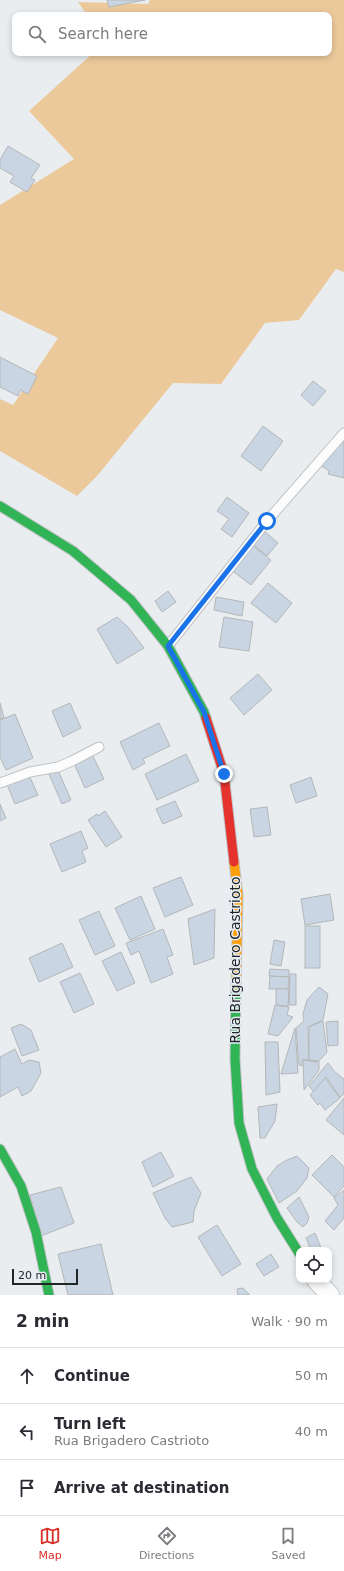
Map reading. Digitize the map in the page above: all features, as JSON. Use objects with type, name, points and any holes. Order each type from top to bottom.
[{"type":"street","name":"Rua Brigadero Castrioto","points":[[0,506],[73,551],[130,600],[168,646],[204,712],[224,774],[238,895],[235,1059],[240,1122],[252,1169],[277,1218],[296,1248]]},
{"type":"street","points":[[0,1148],[22,1186],[36,1232],[49,1295]]},
{"type":"street","points":[[319,1283],[330,1295]]},
{"type":"lane","points":[[168,646],[267,521],[344,433]]},
{"type":"lane","points":[[0,784],[30,772],[58,767],[72,762],[99,747]]},
{"type":"shaded area","points":[[150,0],[344,0],[344,272],[336,269],[299,320],[265,323],[221,384],[173,383],[97,476],[77,496],[0,451],[0,399],[13,405],[58,338],[0,310],[0,205],[74,159],[29,111],[90,56],[332,56],[332,12],[85,12],[78,2],[148,4]]},
{"type":"building","points":[[107,0],[145,0],[109,7]]},
{"type":"building","points":[[8,146],[40,165],[31,178],[35,180],[27,192],[10,182],[14,176],[0,168],[0,160]]},
{"type":"building","points":[[0,357],[37,376],[28,394],[20,390],[18,396],[0,387]]},
{"type":"building","points":[[313,381],[326,391],[313,406],[301,395]]},
{"type":"building","points":[[263,426],[283,441],[261,471],[241,456]]},
{"type":"building","points":[[337,441],[344,442],[344,478],[328,474],[329,471],[319,464]]},
{"type":"building","points":[[227,497],[249,513],[232,537],[221,529],[229,519],[217,511]]},
{"type":"building","points":[[262,529],[278,543],[267,556],[254,545],[255,544],[252,541]]},
{"type":"building","points":[[251,544],[271,560],[251,585],[230,569]]},
{"type":"building","points":[[268,583],[292,603],[276,623],[251,603]]},
{"type":"building","points":[[168,591],[176,602],[162,612],[155,601]]},
{"type":"building","points":[[216,597],[244,602],[242,616],[214,610]]},
{"type":"building","points":[[117,617],[128,627],[144,648],[117,664],[97,629]]},
{"type":"building","points":[[224,617],[253,622],[249,651],[219,647]]},
{"type":"building","points":[[258,674],[272,690],[244,715],[230,698]]},
{"type":"building","points":[[0,703],[4,718],[0,719]]},
{"type":"building","points":[[70,703],[81,728],[63,737],[52,711]]},
{"type":"building","points":[[15,714],[33,758],[6,770],[0,757],[0,720]]},
{"type":"building","points":[[159,723],[170,746],[143,759],[145,763],[133,770],[120,742]]},
{"type":"building","points":[[91,752],[104,779],[85,788],[73,761]]},
{"type":"building","points":[[186,754],[199,781],[157,800],[145,774]]},
{"type":"building","points":[[57,768],[71,800],[62,804],[48,772]]},
{"type":"building","points":[[28,773],[38,795],[15,804],[6,782]]},
{"type":"building","points":[[311,777],[317,796],[296,803],[290,785]]},
{"type":"building","points":[[175,801],[182,816],[163,824],[156,809]]},
{"type":"building","points":[[0,804],[6,818],[0,821]]},
{"type":"building","points":[[267,807],[271,835],[254,837],[250,809]]},
{"type":"building","points":[[105,811],[122,837],[106,847],[88,820]]},
{"type":"building","points":[[81,831],[88,848],[82,851],[86,862],[62,872],[50,844]]},
{"type":"building","points":[[181,877],[193,905],[165,917],[153,888]]},
{"type":"building","points":[[330,894],[334,920],[305,925],[301,899]]},
{"type":"building","points":[[141,896],[155,929],[130,940],[115,908]]},
{"type":"building","points":[[215,909],[214,958],[194,965],[188,919]]},
{"type":"building","points":[[99,911],[115,946],[95,955],[79,920]]},
{"type":"building","points":[[305,926],[320,926],[320,968],[305,968]]},
{"type":"building","points":[[163,929],[173,955],[167,957],[173,974],[151,983],[139,951],[131,955],[126,943]]},
{"type":"building","points":[[274,940],[285,942],[281,966],[270,964]]},
{"type":"building","points":[[62,943],[73,967],[39,982],[29,958]]},
{"type":"building","points":[[121,952],[135,983],[117,991],[102,961]]},
{"type":"building","points":[[270,969],[289,970],[289,977],[269,976]]},
{"type":"building","points":[[80,973],[94,1004],[74,1013],[60,982]]},
{"type":"building","points":[[290,974],[296,974],[296,1005],[289,1005]]},
{"type":"building","points":[[270,976],[289,977],[288,989],[269,989]]},
{"type":"building","points":[[319,987],[328,994],[323,1020],[308,1027],[309,1060],[302,1060],[302,1066],[299,1065],[296,1028],[304,1021],[303,1014],[307,1000]]},
{"type":"building","points":[[276,989],[289,989],[288,1006],[276,1005]]},
{"type":"building","points":[[275,1005],[289,1007],[287,1015],[293,1017],[278,1036],[268,1034]]},
{"type":"building","points":[[323,1021],[327,1052],[319,1061],[309,1060],[309,1027]]},
{"type":"building","points":[[338,1021],[338,1045],[328,1046],[326,1022]]},
{"type":"building","points":[[21,1024],[31,1030],[39,1050],[22,1056],[11,1028]]},
{"type":"building","points":[[295,1028],[298,1073],[281,1074]]},
{"type":"building","points":[[265,1042],[278,1042],[280,1092],[266,1095]]},
{"type":"building","points":[[15,1049],[22,1064],[29,1060],[39,1062],[41,1073],[31,1091],[22,1096],[18,1087],[0,1097],[0,1057]]},
{"type":"building","points":[[303,1060],[319,1062],[319,1070],[304,1090]]},
{"type":"building","points":[[328,1063],[335,1072],[344,1079],[344,1094],[340,1097],[326,1077],[314,1092],[309,1086]]},
{"type":"building","points":[[325,1078],[340,1098],[325,1110],[320,1103],[318,1105],[310,1095]]},
{"type":"building","points":[[344,1098],[344,1135],[326,1120]]},
{"type":"building","points":[[277,1104],[275,1121],[265,1138],[260,1138],[258,1107]]},
{"type":"building","points":[[161,1152],[174,1176],[153,1187],[142,1162]]},
{"type":"building","points":[[332,1155],[344,1167],[344,1186],[334,1197],[312,1175]]},
{"type":"building","points":[[297,1156],[309,1168],[307,1178],[297,1191],[279,1203],[267,1179],[277,1166]]},
{"type":"building","points":[[191,1177],[201,1193],[194,1211],[193,1222],[172,1227],[165,1218],[153,1193]]},
{"type":"building","points":[[61,1187],[74,1223],[41,1236],[30,1195]]},
{"type":"building","points":[[344,1190],[344,1218],[334,1230],[325,1221],[338,1205],[334,1198]]},
{"type":"building","points":[[299,1197],[309,1217],[307,1223],[303,1227],[297,1222],[287,1208]]},
{"type":"building","points":[[217,1225],[241,1264],[222,1276],[198,1237]]},
{"type":"building","points":[[315,1233],[321,1247],[310,1247],[306,1238]]},
{"type":"building","points":[[101,1244],[113,1295],[68,1295],[58,1254]]},
{"type":"building","points":[[271,1254],[279,1267],[264,1276],[256,1264]]},
{"type":"building","points":[[243,1288],[250,1295],[238,1295],[237,1289]]},
{"type":"traffic: fast","points":[[0,506],[73,551],[131,600],[168,646],[206,718]]},
{"type":"traffic: fast","points":[[236,985],[235,1059],[239,1123],[252,1169],[277,1218],[296,1248]]},
{"type":"traffic: fast","points":[[0,1149],[21,1186],[36,1232],[49,1295]]},
{"type":"traffic: slow","points":[[234,862],[238,895],[236,985]]},
{"type":"traffic: jam","points":[[206,718],[224,774],[234,862]]},
{"type":"route","points":[[224,774],[204,712],[168,646],[267,521]]}]
